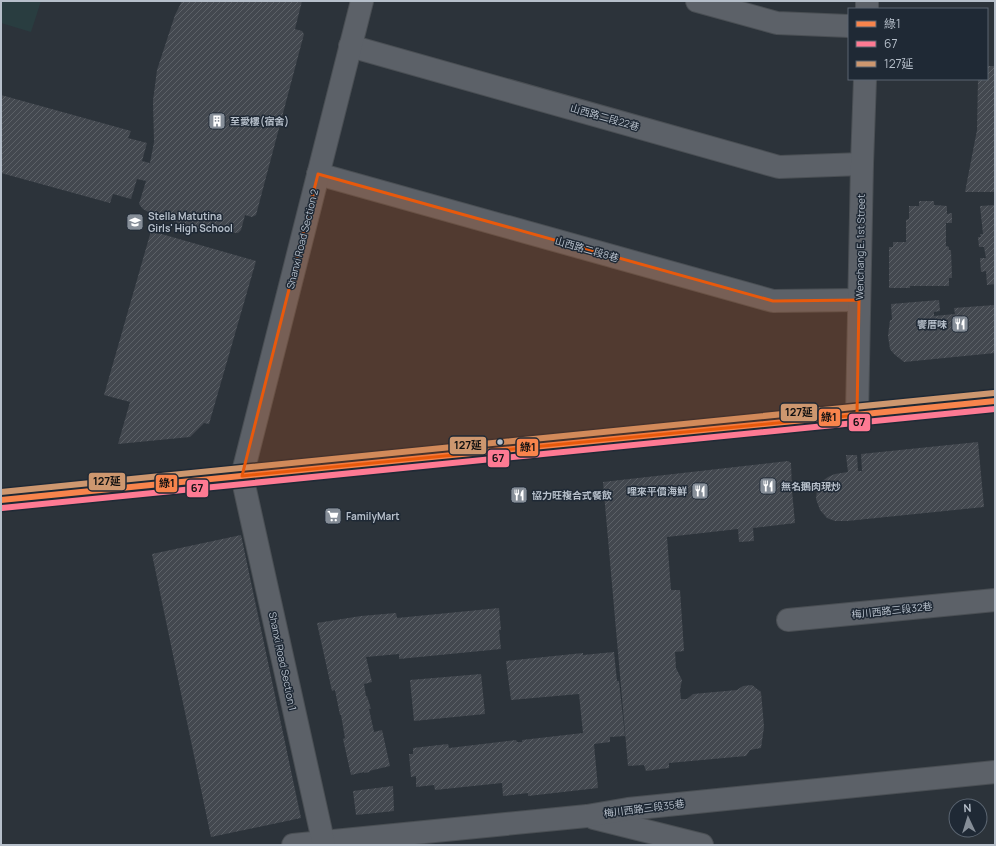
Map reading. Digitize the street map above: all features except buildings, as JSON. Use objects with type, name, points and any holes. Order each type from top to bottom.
[{"type":"street","name":"Shanxi Road Section 2","points":[[242,476],[362,1]]},
{"type":"street","points":[[698,1],[777,23],[848,26]]},
{"type":"street","name":"山西路二段22巷","points":[[350,46],[779,166],[862,164]]},
{"type":"street","name":"Wenchang E. 1st Street","points":[[857,415],[865,80]]},
{"type":"street","name":"山西路二段8巷","points":[[318,174],[773,301],[859,300]]},
{"type":"street","points":[[1,500],[995,401]]},
{"type":"street","name":"Shanxi Road Section 1","points":[[242,476],[323,844]]},
{"type":"street","name":"梅川西路三段32巷","points":[[788,620],[995,600]]},
{"type":"street","name":"梅川西路三段35巷","points":[[293,845],[323,844],[587,816],[628,809],[995,772]]},
{"type":"street","points":[[587,816],[702,845]]},
{"type":"highlighted area","points":[[318,174],[773,301],[859,300],[857,415],[242,476]]},
{"type":"green space","points":[[1,1],[41,1],[31,32],[1,23]]},
{"type":"transit line","name":"127延","points":[[1,492],[994,393]]},
{"type":"transit line","name":"綠1","points":[[1,500],[995,401]]},
{"type":"transit line","name":"67","points":[[2,508],[995,409]]},
{"type":"place","name":"至愛樓(宿舍)","points":[[217,121]]},
{"type":"place","name":"Stella Matutina Girls' High School","points":[[135,222]]},
{"type":"place","name":"饗厝味","points":[[960,324]]},
{"type":"place","name":"無名鵝肉現炒","points":[[768,486]]},
{"type":"place","name":"哩來平價海鮮","points":[[700,491]]},
{"type":"place","name":"協力旺複合式餐飲","points":[[519,495]]},
{"type":"place","name":"FamilyMart","points":[[333,516]]}]
